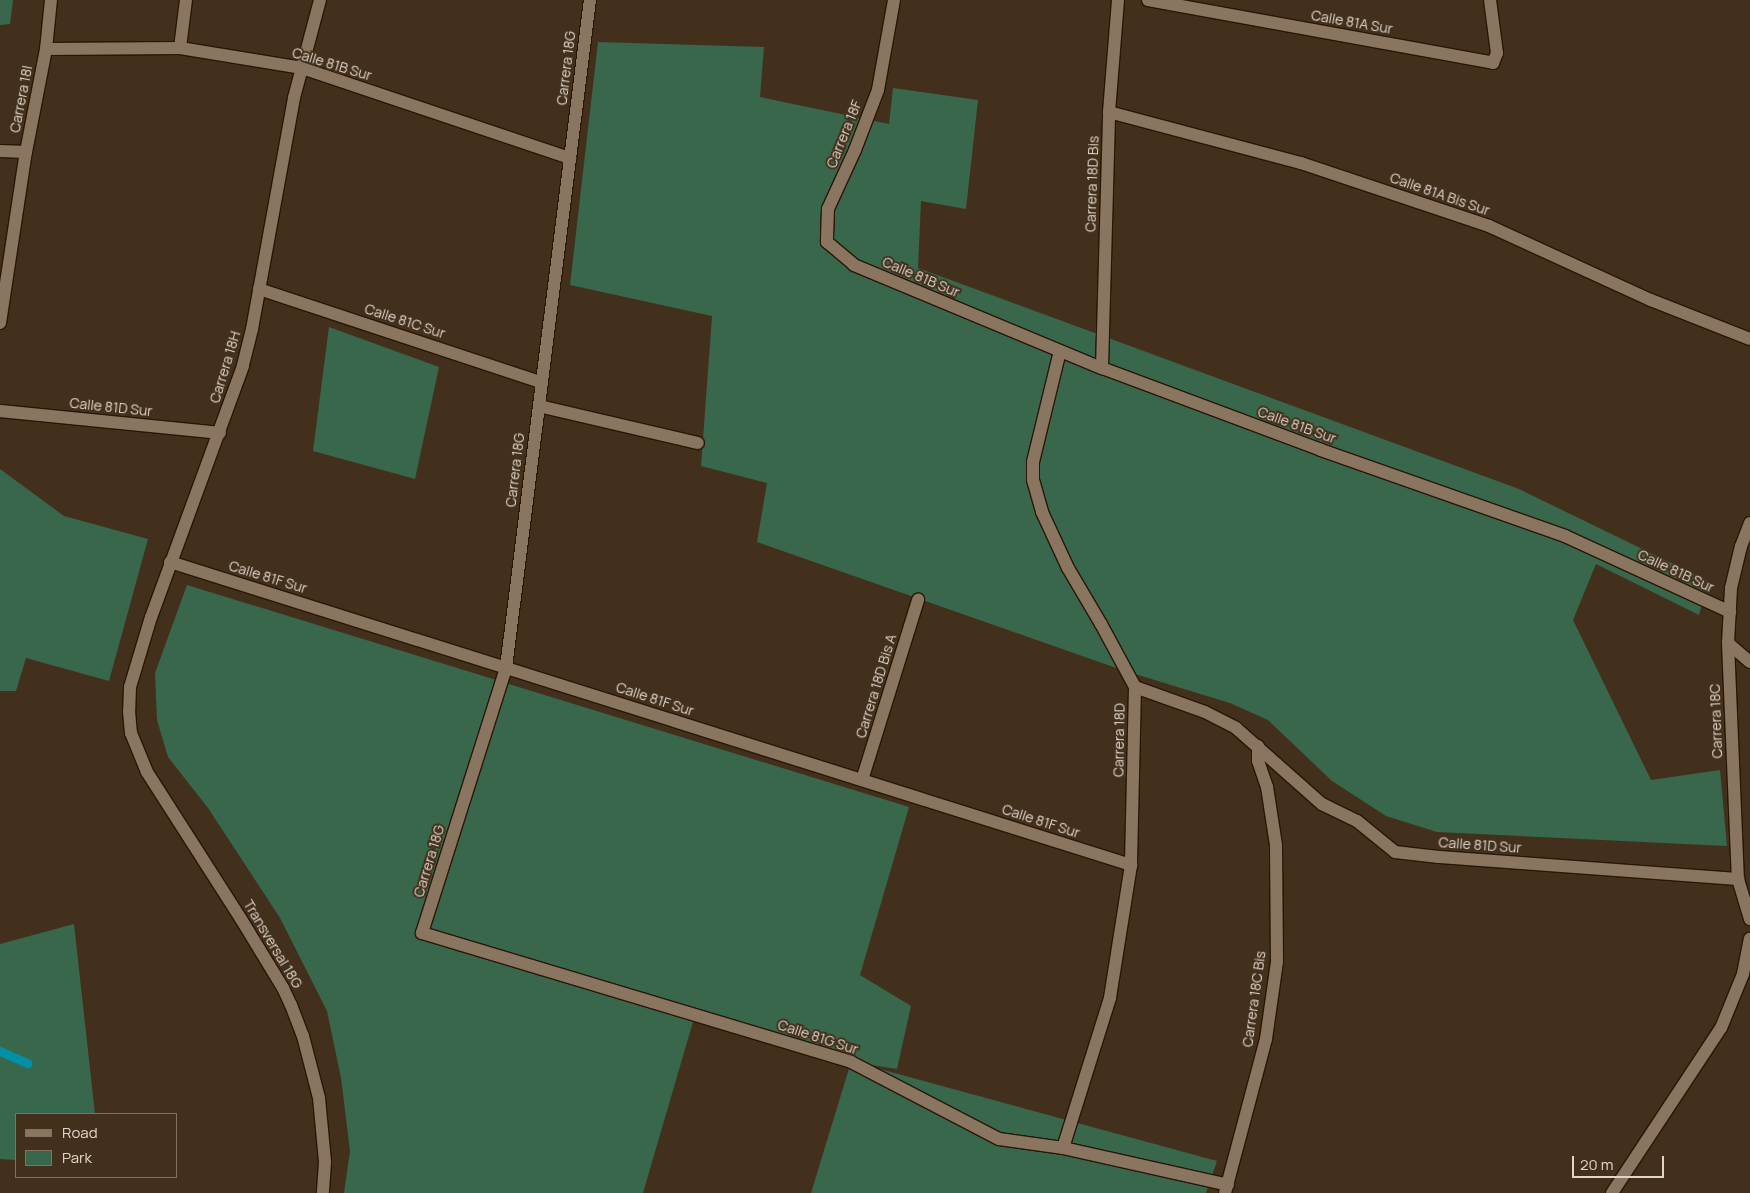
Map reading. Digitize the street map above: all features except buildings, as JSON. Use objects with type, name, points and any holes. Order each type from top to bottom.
[{"type":"street","name":"Carrera 18I","points":[[0,323],[26,152],[46,49],[52,0]]},
{"type":"street","points":[[180,48],[186,0]]},
{"type":"street","name":"Carrera 18H","points":[[131,733],[129,711],[130,687],[170,562],[220,433],[243,366],[302,68],[320,0]]},
{"type":"street","name":"Carrera 18G","points":[[422,933],[506,668],[590,0]]},
{"type":"street","name":"Carrera 18F","points":[[854,265],[827,242],[828,209],[855,150],[878,90],[894,0]]},
{"type":"street","name":"Carrera 18D Bis","points":[[1102,368],[1109,112],[1118,0]]},
{"type":"street","name":"Calle 81A Sur","points":[[1148,0],[1493,63],[1497,53],[1490,0]]},
{"type":"street","name":"Calle 81B Sur","points":[[46,49],[180,48],[302,68],[570,158]]},
{"type":"street","name":"Calle 81A Bis Sur","points":[[1109,112],[1301,163],[1489,226],[1651,300],[1750,339]]},
{"type":"street","points":[[0,151],[26,152]]},
{"type":"street","name":"Calle 81B Sur","points":[[854,265],[1102,368],[1321,450],[1565,536],[1730,612]]},
{"type":"street","name":"Calle 81C Sur","points":[[259,290],[542,382]]},
{"type":"street","name":"Carrera 18D","points":[[1060,351],[1032,462],[1033,480],[1042,512],[1068,568],[1135,687],[1131,865],[1110,998],[1063,1148]]},
{"type":"street","points":[[539,406],[698,443]]},
{"type":"street","name":"Calle 81D Sur","points":[[0,411],[220,433]]},
{"type":"street","name":"Carrera 18C","points":[[1750,523],[1741,546],[1731,588],[1728,643],[1738,880],[1750,919]]},
{"type":"street","name":"Calle 81F Sur","points":[[170,562],[1131,865]]},
{"type":"street","name":"Carrera 18D Bis A","points":[[862,780],[918,600]]},
{"type":"street","points":[[1728,643],[1750,662]]},
{"type":"street","name":"Calle 81D Sur","points":[[1135,687],[1205,712],[1236,728],[1322,804],[1357,821],[1395,852],[1738,880]]},
{"type":"street","name":"Transversal 18G","points":[[131,733],[137,751],[152,780],[241,919],[283,988],[291,1005],[305,1043],[319,1098],[325,1162],[323,1193]]},
{"type":"street","name":"Carrera 18C Bis","points":[[1226,1189],[1266,1039],[1277,962],[1276,845],[1267,787],[1258,761],[1258,746]]},
{"type":"street","name":"Calle 81G Sur","points":[[422,933],[851,1062],[999,1139],[1063,1148],[1226,1189]]},
{"type":"street","points":[[1612,1193],[1722,1028],[1743,974],[1750,938]]},
{"type":"green space","points":[[0,0],[13,0],[10,24],[0,25]]},
{"type":"green space","points":[[598,42],[764,47],[760,97],[889,124],[893,88],[978,100],[966,209],[921,201],[918,268],[1519,489],[1708,581],[1699,615],[1596,564],[1573,620],[1651,780],[1720,770],[1727,846],[1437,832],[1386,816],[1332,781],[1268,720],[1230,703],[1122,670],[757,542],[767,483],[701,466],[712,316],[570,285]]},
{"type":"green space","points":[[329,327],[439,367],[415,479],[313,451]]},
{"type":"green space","points":[[0,469],[64,516],[148,539],[109,681],[26,658],[16,691],[0,691]]},
{"type":"green space","points":[[187,585],[909,807],[860,975],[911,1006],[897,1069],[858,1063],[1217,1161],[1206,1193],[811,1193],[851,1062],[695,1015],[643,1193],[344,1193],[350,1151],[341,1078],[327,1011],[280,918],[208,808],[168,757],[157,720],[155,673]]},
{"type":"green space","points":[[74,924],[95,1113],[15,1113],[15,1160],[0,1159],[0,944]]},
{"type":"waterway","points":[[0,1051],[27,1063]]}]
